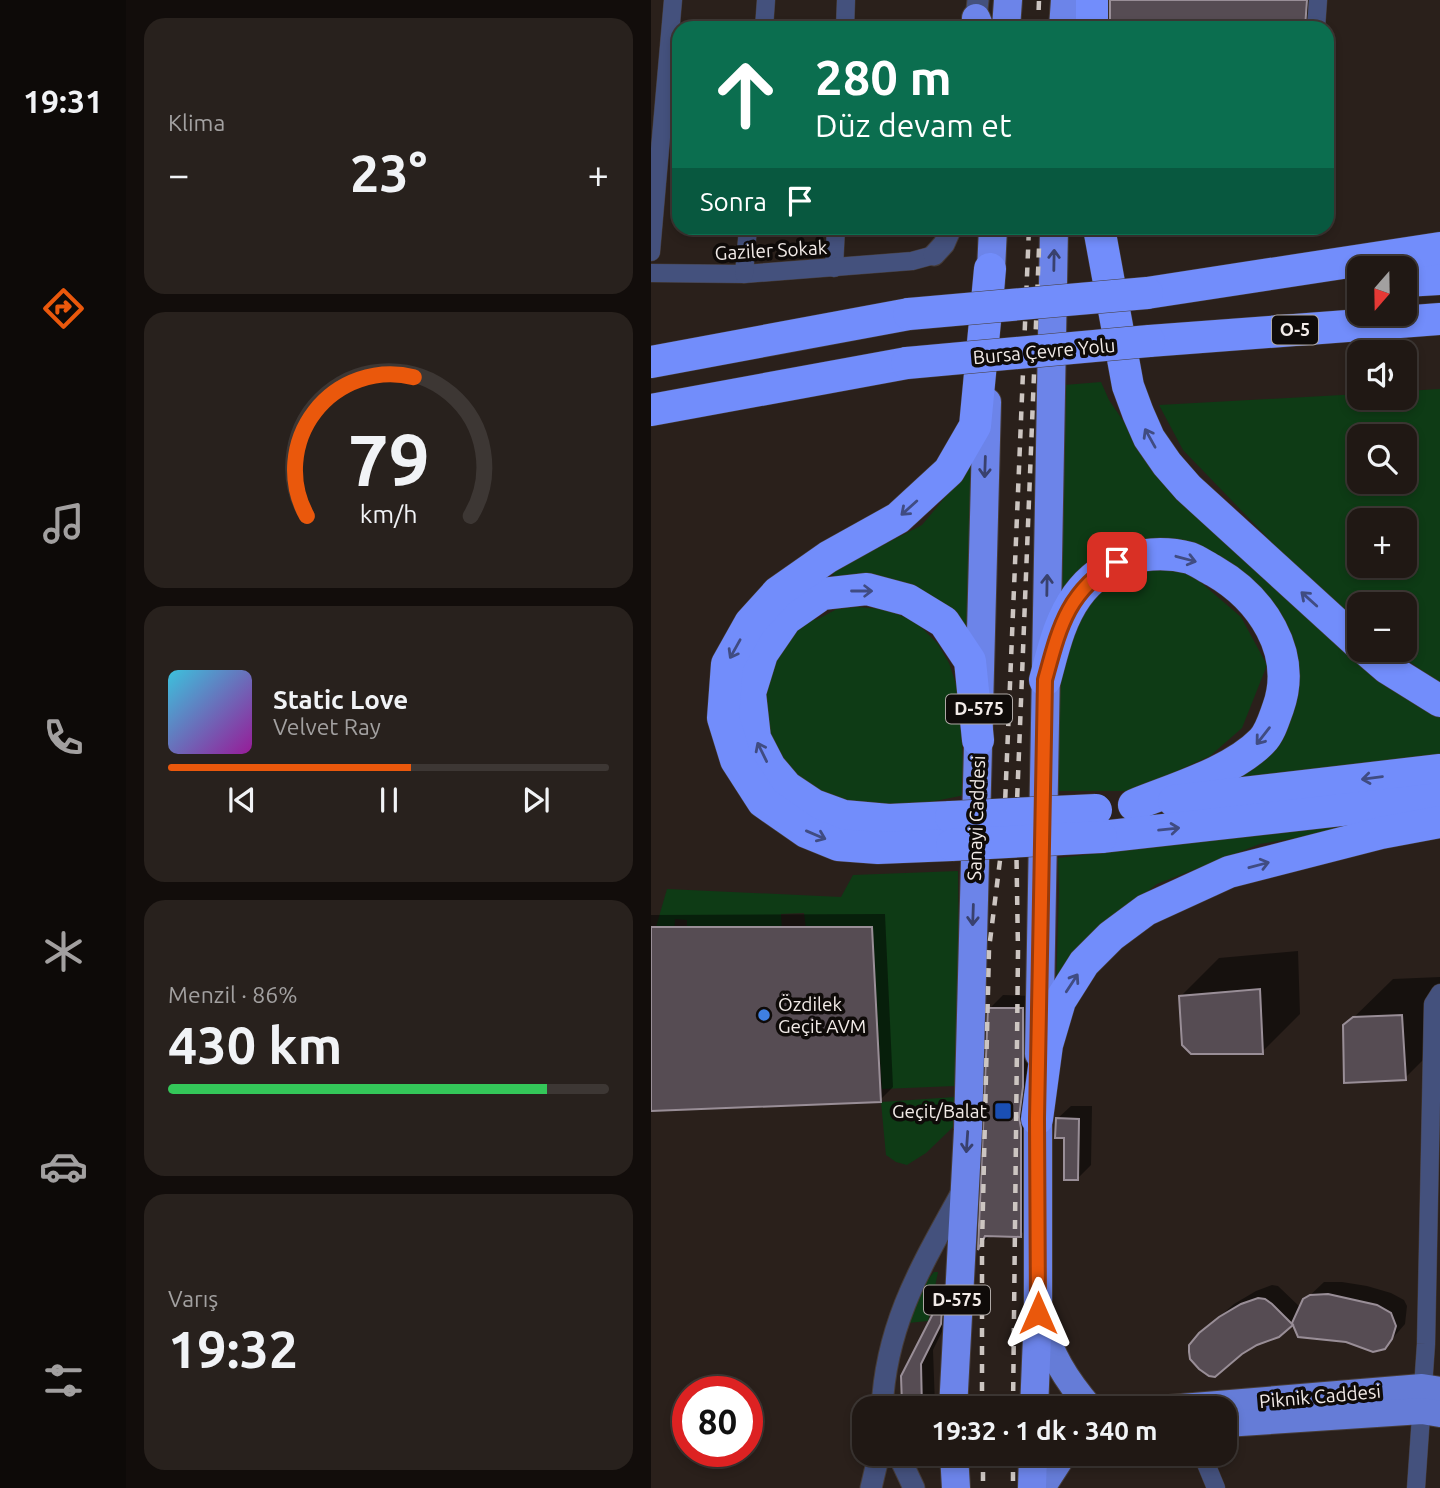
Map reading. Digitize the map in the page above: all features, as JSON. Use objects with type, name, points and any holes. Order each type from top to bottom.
[{"type":"highway","points":[[1006,21],[1008,0]]},
{"type":"highway","points":[[1064,21],[1065,0]]},
{"type":"highway","points":[[1092,0],[1092,21]]},
{"type":"highway","name":"Sanayi Caddesi","points":[[955,1396],[968,1130],[992,235]]},
{"type":"highway","points":[[1035,1396],[1038,1313],[1037,1119],[1055,235]]},
{"type":"highway","points":[[1100,235],[1128,386],[1149,438],[1188,488],[1347,633]]},
{"type":"highway","points":[[1147,293],[1440,248]]},
{"type":"highway","points":[[990,269],[975,426],[949,471],[898,518],[828,557],[778,592],[750,623],[727,664],[723,718],[736,760],[763,802],[806,832],[838,845],[878,848],[951,831],[1440,799]]},
{"type":"highway","points":[[1417,280],[1440,279]]},
{"type":"highway","name":"O-5","points":[[651,362],[909,314],[1147,293],[1347,284]]},
{"type":"highway","name":"Bursa Çevre Yolu","points":[[651,410],[907,363],[1440,319]]},
{"type":"highway","points":[[1149,341],[1440,337]]},
{"type":"highway","points":[[1045,680],[1060,625],[1076,597],[1097,574],[1117,562],[1140,555],[1192,559],[1226,578],[1256,604],[1272,630],[1283,657],[1281,700],[1274,721],[1262,741],[1223,769],[1134,805],[1099,823]]},
{"type":"highway","points":[[951,831],[888,820],[844,816],[814,806],[787,787],[770,767],[755,738],[750,693],[762,654],[786,619],[822,594],[867,589],[908,600],[944,622],[970,662],[978,740]]},
{"type":"highway","points":[[1380,662],[1440,701]]},
{"type":"highway","points":[[1134,805],[1440,770]]},
{"type":"highway","points":[[1037,1119],[1047,1045],[1060,1001],[1084,963],[1111,936],[1146,910],[1229,873],[1381,833],[1440,822]]},
{"type":"highway","points":[[955,1466],[956,1488]]},
{"type":"highway","points":[[1032,1488],[1033,1466]]},
{"type":"main road","points":[[1038,1313],[1053,1357],[1080,1396]]},
{"type":"main road","name":"Piknik Caddesi","points":[[1237,1407],[1431,1401]]},
{"type":"main road","name":"Piknik Caddesi","points":[[1237,1423],[1431,1401]]},
{"type":"main road","points":[[1042,1488],[1056,1466]]},
{"type":"street","points":[[651,252],[673,0]]},
{"type":"street","points":[[764,21],[766,0]]},
{"type":"street","points":[[845,21],[846,0]]},
{"type":"street","points":[[1316,21],[1318,0]]},
{"type":"street","points":[[744,274],[747,235]]},
{"type":"street","points":[[834,268],[836,235]]},
{"type":"street","points":[[934,255],[948,235]]},
{"type":"street","name":"Gaziler Sokak","points":[[651,273],[744,274],[912,261],[934,255]]},
{"type":"street","points":[[1416,1488],[1431,1401],[1426,1344],[1438,1001]]},
{"type":"street","points":[[883,1396],[885,1372],[899,1316],[912,1283],[963,1190]]},
{"type":"street","points":[[871,1488],[876,1466]]},
{"type":"street","points":[[904,1466],[914,1488]]},
{"type":"street","points":[[1207,1466],[1216,1488]]},
{"type":"green space","points":[[1101,382],[1109,400],[1173,494],[1347,653],[1347,662],[1359,662],[1375,675],[1440,711],[1440,756],[1224,782],[1257,758],[1282,633],[1148,546],[1059,607],[1052,386]]},
{"type":"green space","points":[[1440,389],[1440,683],[1410,662],[1417,662],[1417,592],[1347,592],[1347,619],[1343,616],[1183,450],[1159,405],[1347,395],[1347,410],[1417,410],[1417,390]]},
{"type":"green space","points":[[976,460],[969,647],[952,620],[834,585],[833,571],[922,525]]},
{"type":"green space","points":[[1184,568],[1241,617],[1267,665],[1242,728],[1210,756],[1133,791],[1045,791],[1055,687],[1073,633],[1105,572]]},
{"type":"green space","points":[[837,609],[885,609],[916,622],[938,644],[949,663],[959,693],[965,795],[935,801],[935,807],[860,811],[797,783],[771,751],[763,686],[792,629],[813,615],[816,620]]},
{"type":"green space","points":[[1389,823],[1260,844],[1157,884],[1108,921],[1056,986],[1058,858],[1291,831]]},
{"type":"green space","points":[[958,871],[959,986],[955,1086],[882,1089],[872,927],[806,929],[804,913],[781,914],[782,930],[687,933],[687,920],[675,919],[674,934],[656,927],[667,889],[841,897],[853,875]]},
{"type":"green space","points":[[955,1097],[953,1127],[926,1153],[907,1165],[886,1155],[881,1102]]},
{"type":"green space","points":[[934,1272],[938,1272],[928,1321],[908,1323],[922,1287]]},
{"type":"building","points":[[1110,0],[1307,0],[1306,21],[1110,21]]},
{"type":"building","name":"Özdilek Geçit AVM","points":[[651,927],[872,927],[881,1102],[651,1111]]},
{"type":"building","points":[[1260,989],[1263,1054],[1191,1054],[1182,1045],[1179,996]]},
{"type":"building","points":[[988,1008],[1023,1008],[1023,1087],[1019,1117],[1021,1237],[985,1236],[978,1250]]},
{"type":"building","points":[[1402,1015],[1406,1080],[1344,1083],[1343,1025],[1353,1017]]},
{"type":"building","points":[[1056,1118],[1079,1119],[1078,1180],[1064,1180],[1064,1138],[1055,1138]]},
{"type":"building","points":[[943,1294],[941,1324],[921,1364],[922,1396],[902,1396],[901,1376]]},
{"type":"building","points":[[1328,1294],[1377,1305],[1391,1313],[1396,1326],[1385,1349],[1373,1352],[1346,1342],[1298,1337],[1292,1323],[1303,1299],[1310,1295]]},
{"type":"building","points":[[1258,1298],[1272,1304],[1293,1325],[1279,1337],[1242,1354],[1215,1377],[1199,1369],[1190,1359],[1189,1345],[1219,1317]]},
{"type":"railway","points":[[1038,21],[1039,0]]},
{"type":"railway","points":[[982,1396],[982,1245],[989,949],[1004,828],[1029,235]]},
{"type":"railway","points":[[1013,1396],[1018,951],[1016,827],[1039,248]]},
{"type":"railway","points":[[983,1466],[983,1488]]},
{"type":"railway","points":[[1013,1466],[1013,1488]]},
{"type":"place","name":"Özdilek Geçit AVM","points":[[764,1015]]},
{"type":"place","name":"Geçit/Balat","points":[[1003,1111]]},
{"type":"route","points":[[1038,1313],[1037,1119],[1045,680],[1060,625],[1076,597],[1097,574],[1117,562]]}]
